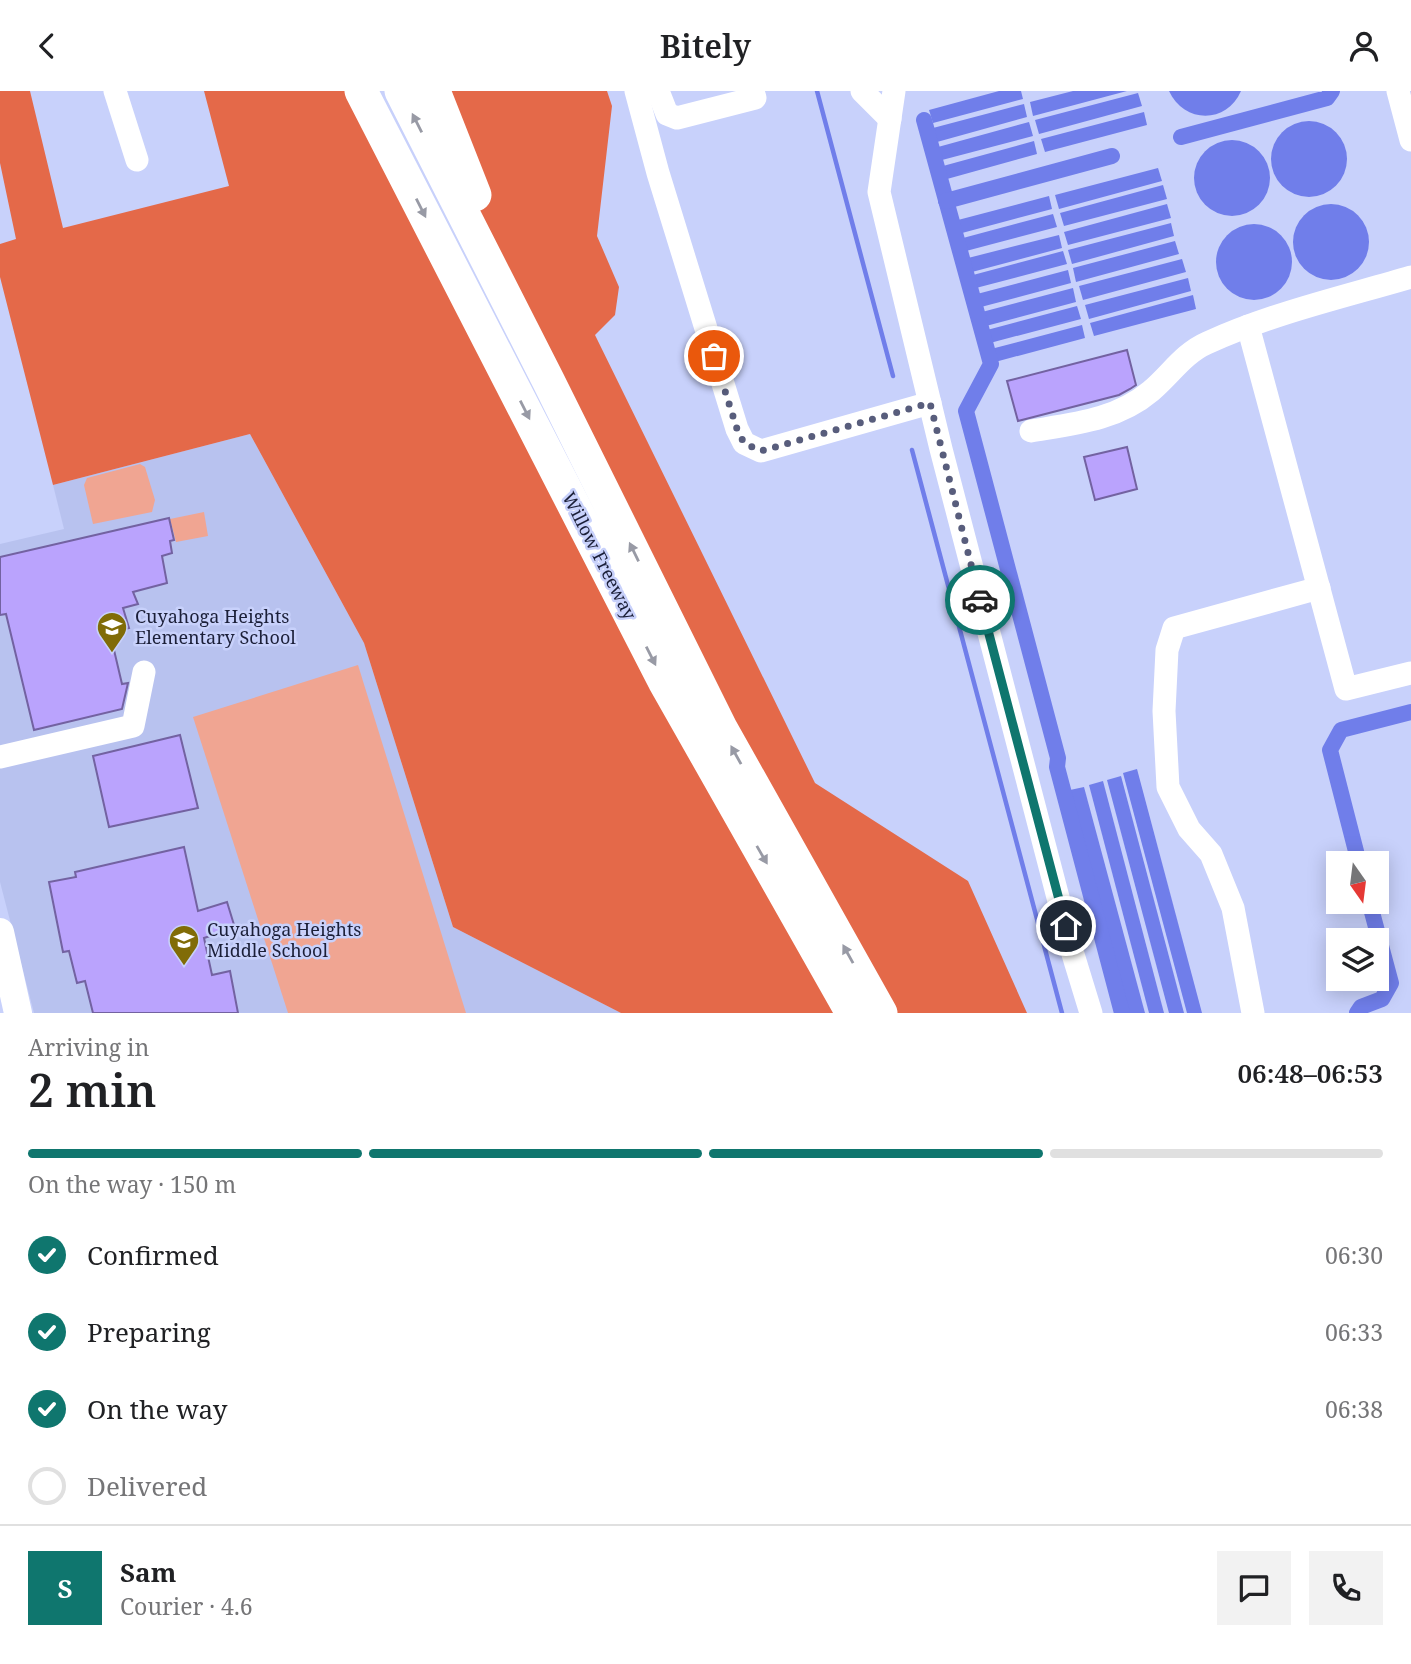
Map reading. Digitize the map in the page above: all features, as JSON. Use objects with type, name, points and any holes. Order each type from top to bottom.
[{"type":"highway","name":"Willow Freeway","points":[[359,91],[664,681],[852,1013]]},
{"type":"highway","name":"Willow Freeway","points":[[401,91],[721,728],[881,1013]]},
{"type":"highway","points":[[434,91],[548,380]]},
{"type":"main road","points":[[0,932],[18,1013]]},
{"type":"street","points":[[115,91],[137,160]]},
{"type":"street","points":[[636,91],[658,173],[737,429],[744,443],[761,451],[930,403]]},
{"type":"street","points":[[658,91],[667,114],[677,118],[702,101],[755,98],[753,91]]},
{"type":"street","points":[[862,91],[890,119]]},
{"type":"street","points":[[894,91],[878,192],[1072,951],[1091,1013]]},
{"type":"street","points":[[1398,91],[1411,140]]},
{"type":"street","points":[[1031,431],[1086,422],[1130,407],[1204,344],[1248,326],[1411,277]]},
{"type":"street","points":[[1248,326],[1346,689],[1411,673]]},
{"type":"street","points":[[1253,1013],[1233,908],[1211,854],[1189,829],[1168,787],[1164,711],[1167,650],[1174,628],[1319,588]]},
{"type":"street","points":[[0,757],[133,726],[144,672]]},
{"type":"shaded area","points":[[0,91],[30,91],[63,228],[229,186],[204,91],[357,91],[852,1013],[621,1013],[453,927],[364,643],[250,434],[53,485],[0,277],[0,244],[16,239],[0,163]]},
{"type":"shaded area","points":[[401,91],[607,91],[612,106],[597,236],[619,287],[615,315],[595,335],[815,783],[968,881],[1027,1013],[881,1013]]},
{"type":"shaded area","points":[[250,434],[364,643],[453,927],[621,1013],[34,1013],[0,882],[0,544],[64,529],[53,485]]},
{"type":"shaded area","points":[[140,464],[145,467],[155,500],[152,512],[93,524],[84,485],[87,478]]},
{"type":"shaded area","points":[[204,512],[208,536],[176,542],[170,519]]},
{"type":"shaded area","points":[[358,665],[466,1013],[288,1013],[193,717]]},
{"type":"water","points":[[999,91],[1021,91],[1023,99],[933,123],[929,110]]},
{"type":"water","points":[[1073,91],[1127,91],[1033,116],[1030,102]]},
{"type":"water","points":[[1169,91],[1241,91],[1235,102],[1226,110],[1205,116],[1185,110]]},
{"type":"water","points":[[1138,93],[1142,106],[1039,134],[1035,120]]},
{"type":"water","points":[[1024,104],[1027,117],[937,142],[933,128]]},
{"type":"water","points":[[1144,112],[1147,125],[1045,152],[1041,139]]},
{"type":"water","points":[[1302,121],[1316,121],[1330,127],[1341,138],[1347,159],[1344,174],[1336,186],[1316,197],[1302,197],[1288,191],[1277,180],[1271,166],[1271,152],[1277,138],[1288,127]]},
{"type":"water","points":[[1029,122],[1033,136],[942,160],[938,147]]},
{"type":"water","points":[[1225,140],[1239,140],[1253,146],[1264,157],[1270,178],[1267,193],[1259,205],[1239,216],[1225,216],[1211,210],[1200,199],[1194,185],[1194,171],[1200,157],[1211,146]]},
{"type":"water","points":[[1034,141],[1037,154],[947,179],[943,166]]},
{"type":"water","points":[[1158,168],[1162,181],[1059,209],[1055,195]]},
{"type":"water","points":[[1163,185],[1167,199],[1064,226],[1060,213]]},
{"type":"water","points":[[1049,196],[1052,209],[962,233],[958,220]]},
{"type":"water","points":[[1167,204],[1171,218],[1068,245],[1064,232]]},
{"type":"water","points":[[1324,204],[1338,204],[1352,210],[1363,221],[1369,242],[1366,257],[1358,269],[1338,280],[1324,280],[1310,274],[1299,263],[1293,249],[1293,235],[1299,221],[1310,210]]},
{"type":"water","points":[[1053,214],[1057,227],[966,251],[963,238]]},
{"type":"water","points":[[1171,223],[1174,236],[1072,264],[1068,250]]},
{"type":"water","points":[[1247,224],[1261,224],[1275,230],[1286,241],[1292,262],[1289,277],[1281,289],[1261,300],[1247,300],[1233,294],[1222,283],[1216,269],[1216,255],[1222,241],[1233,230]]},
{"type":"water","points":[[1059,235],[1062,248],[972,272],[968,258]]},
{"type":"water","points":[[1175,241],[1179,254],[1076,282],[1073,268]]},
{"type":"water","points":[[1063,251],[1067,264],[976,288],[973,275]]},
{"type":"water","points":[[1182,259],[1186,272],[1083,300],[1079,286]]},
{"type":"water","points":[[1068,270],[1071,283],[981,307],[977,294]]},
{"type":"water","points":[[1188,278],[1191,291],[1089,319],[1085,305]]},
{"type":"water","points":[[1073,288],[1076,302],[986,326],[982,312]]},
{"type":"water","points":[[1193,295],[1196,309],[1094,336],[1090,323]]},
{"type":"water","points":[[1077,306],[1081,319],[990,343],[987,330]]},
{"type":"water","points":[[1082,325],[1085,338],[995,362],[991,349]]},
{"type":"water","points":[[1137,769],[1202,1013],[1187,1013],[1123,773]]},
{"type":"water","points":[[1121,776],[1184,1013],[1169,1013],[1107,780]]},
{"type":"water","points":[[1103,781],[1164,1013],[1149,1013],[1089,785]]},
{"type":"water","points":[[1084,787],[1145,1013],[1129,1013],[1070,790]]},
{"type":"building","points":[[1127,350],[1136,385],[1130,389],[1119,395],[1018,421],[1007,381]]},
{"type":"building","points":[[1127,447],[1137,489],[1095,500],[1084,457]]},
{"type":"building","points":[[169,518],[174,540],[170,541],[172,553],[162,556],[167,583],[133,592],[138,604],[123,608],[129,628],[110,633],[122,684],[128,683],[122,709],[34,730],[6,614],[0,615],[0,557]]},
{"type":"building","points":[[180,735],[198,808],[109,827],[93,756]]},
{"type":"building","points":[[184,847],[198,911],[227,902],[235,928],[204,938],[212,975],[230,971],[238,1013],[93,1013],[85,981],[77,983],[69,951],[63,952],[49,882],[76,877],[75,872]]},
{"type":"waterway","points":[[817,91],[893,376]]},
{"type":"waterway","points":[[1181,137],[1327,98],[1332,91]]},
{"type":"waterway","points":[[924,120],[991,364],[966,411],[1122,1013]]},
{"type":"waterway","points":[[946,201],[1112,156]]},
{"type":"waterway","points":[[912,450],[1062,1013]]},
{"type":"waterway","points":[[1356,851],[1330,750],[1341,730],[1411,712]]},
{"type":"waterway","points":[[1357,1013],[1361,1007],[1382,999],[1391,983],[1372,914]]},
{"type":"way so far","points":[[714,356],[737,429],[744,443],[761,451],[930,403],[980,600]]},
{"type":"place","name":"Cuyahoga Heights Elementary School","points":[[112,654]]},
{"type":"place","name":"Cuyahoga Heights Middle School","points":[[184,967]]},
{"type":"route","points":[[980,600],[1066,926]]}]
